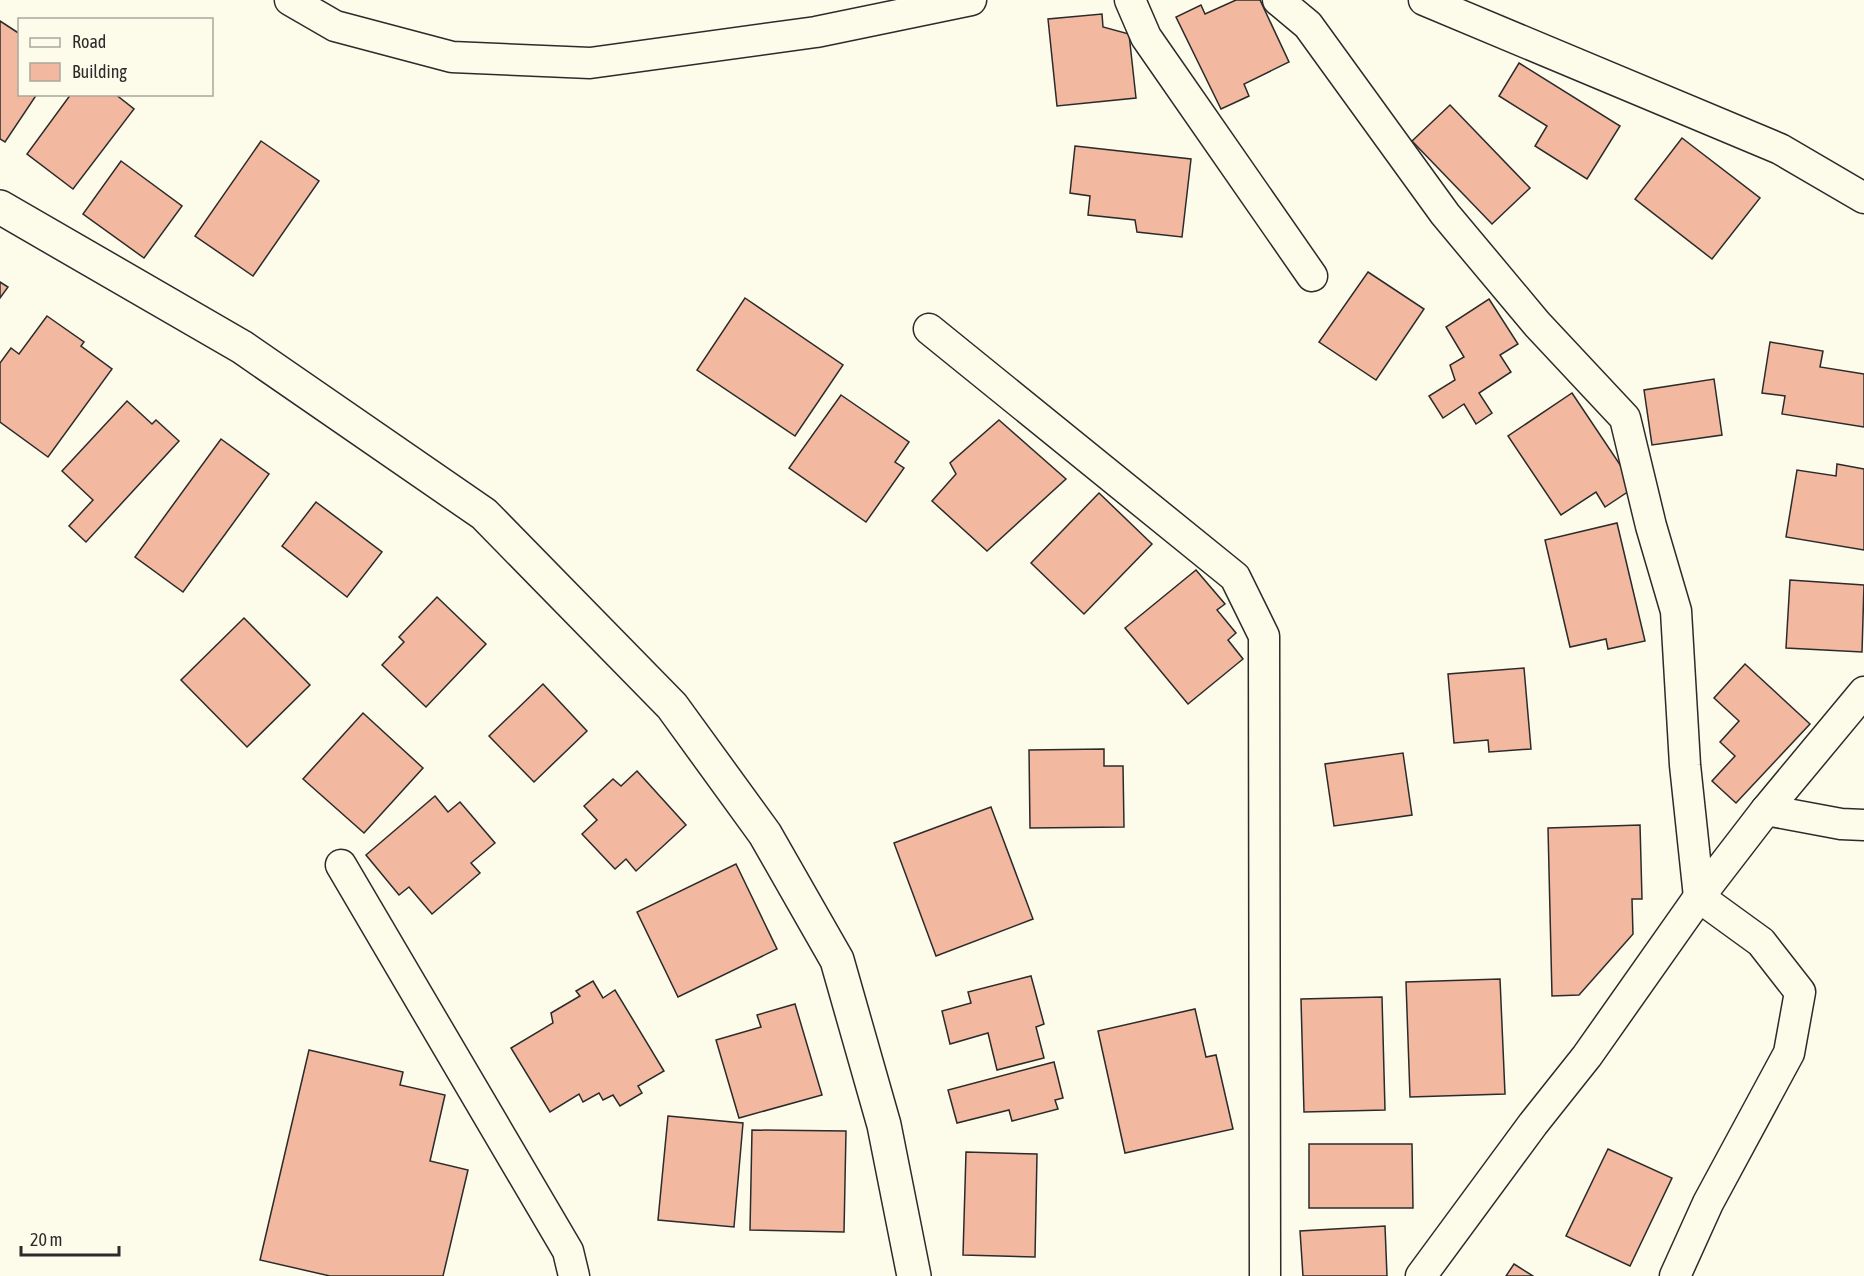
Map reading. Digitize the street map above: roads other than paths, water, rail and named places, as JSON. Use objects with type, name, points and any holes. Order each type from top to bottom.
[{"type":"main road","points":[[0,207],[242,347],[484,514],[672,706],[765,834],[837,960],[884,1125],[914,1276]]},
{"type":"street","points":[[290,0],[335,26],[452,57],[590,63],[816,32],[971,0]]},
{"type":"street","points":[[1130,0],[1146,37],[1312,276]]},
{"type":"street","points":[[1278,0],[1308,25],[1446,214],[1537,324],[1625,418],[1651,526],[1676,611],[1685,765],[1699,897],[1761,942],[1800,992],[1789,1053],[1708,1203],[1675,1276]]},
{"type":"street","points":[[1424,0],[1780,149],[1864,198]]},
{"type":"street","points":[[929,329],[1235,577],[1264,636],[1265,1276]]},
{"type":"street","points":[[1421,1276],[1533,1124],[1587,1056],[1699,897],[1766,810],[1864,692]]},
{"type":"street","points":[[1766,810],[1841,824],[1864,825]]},
{"type":"street","points":[[341,865],[568,1251],[574,1276]]}]
